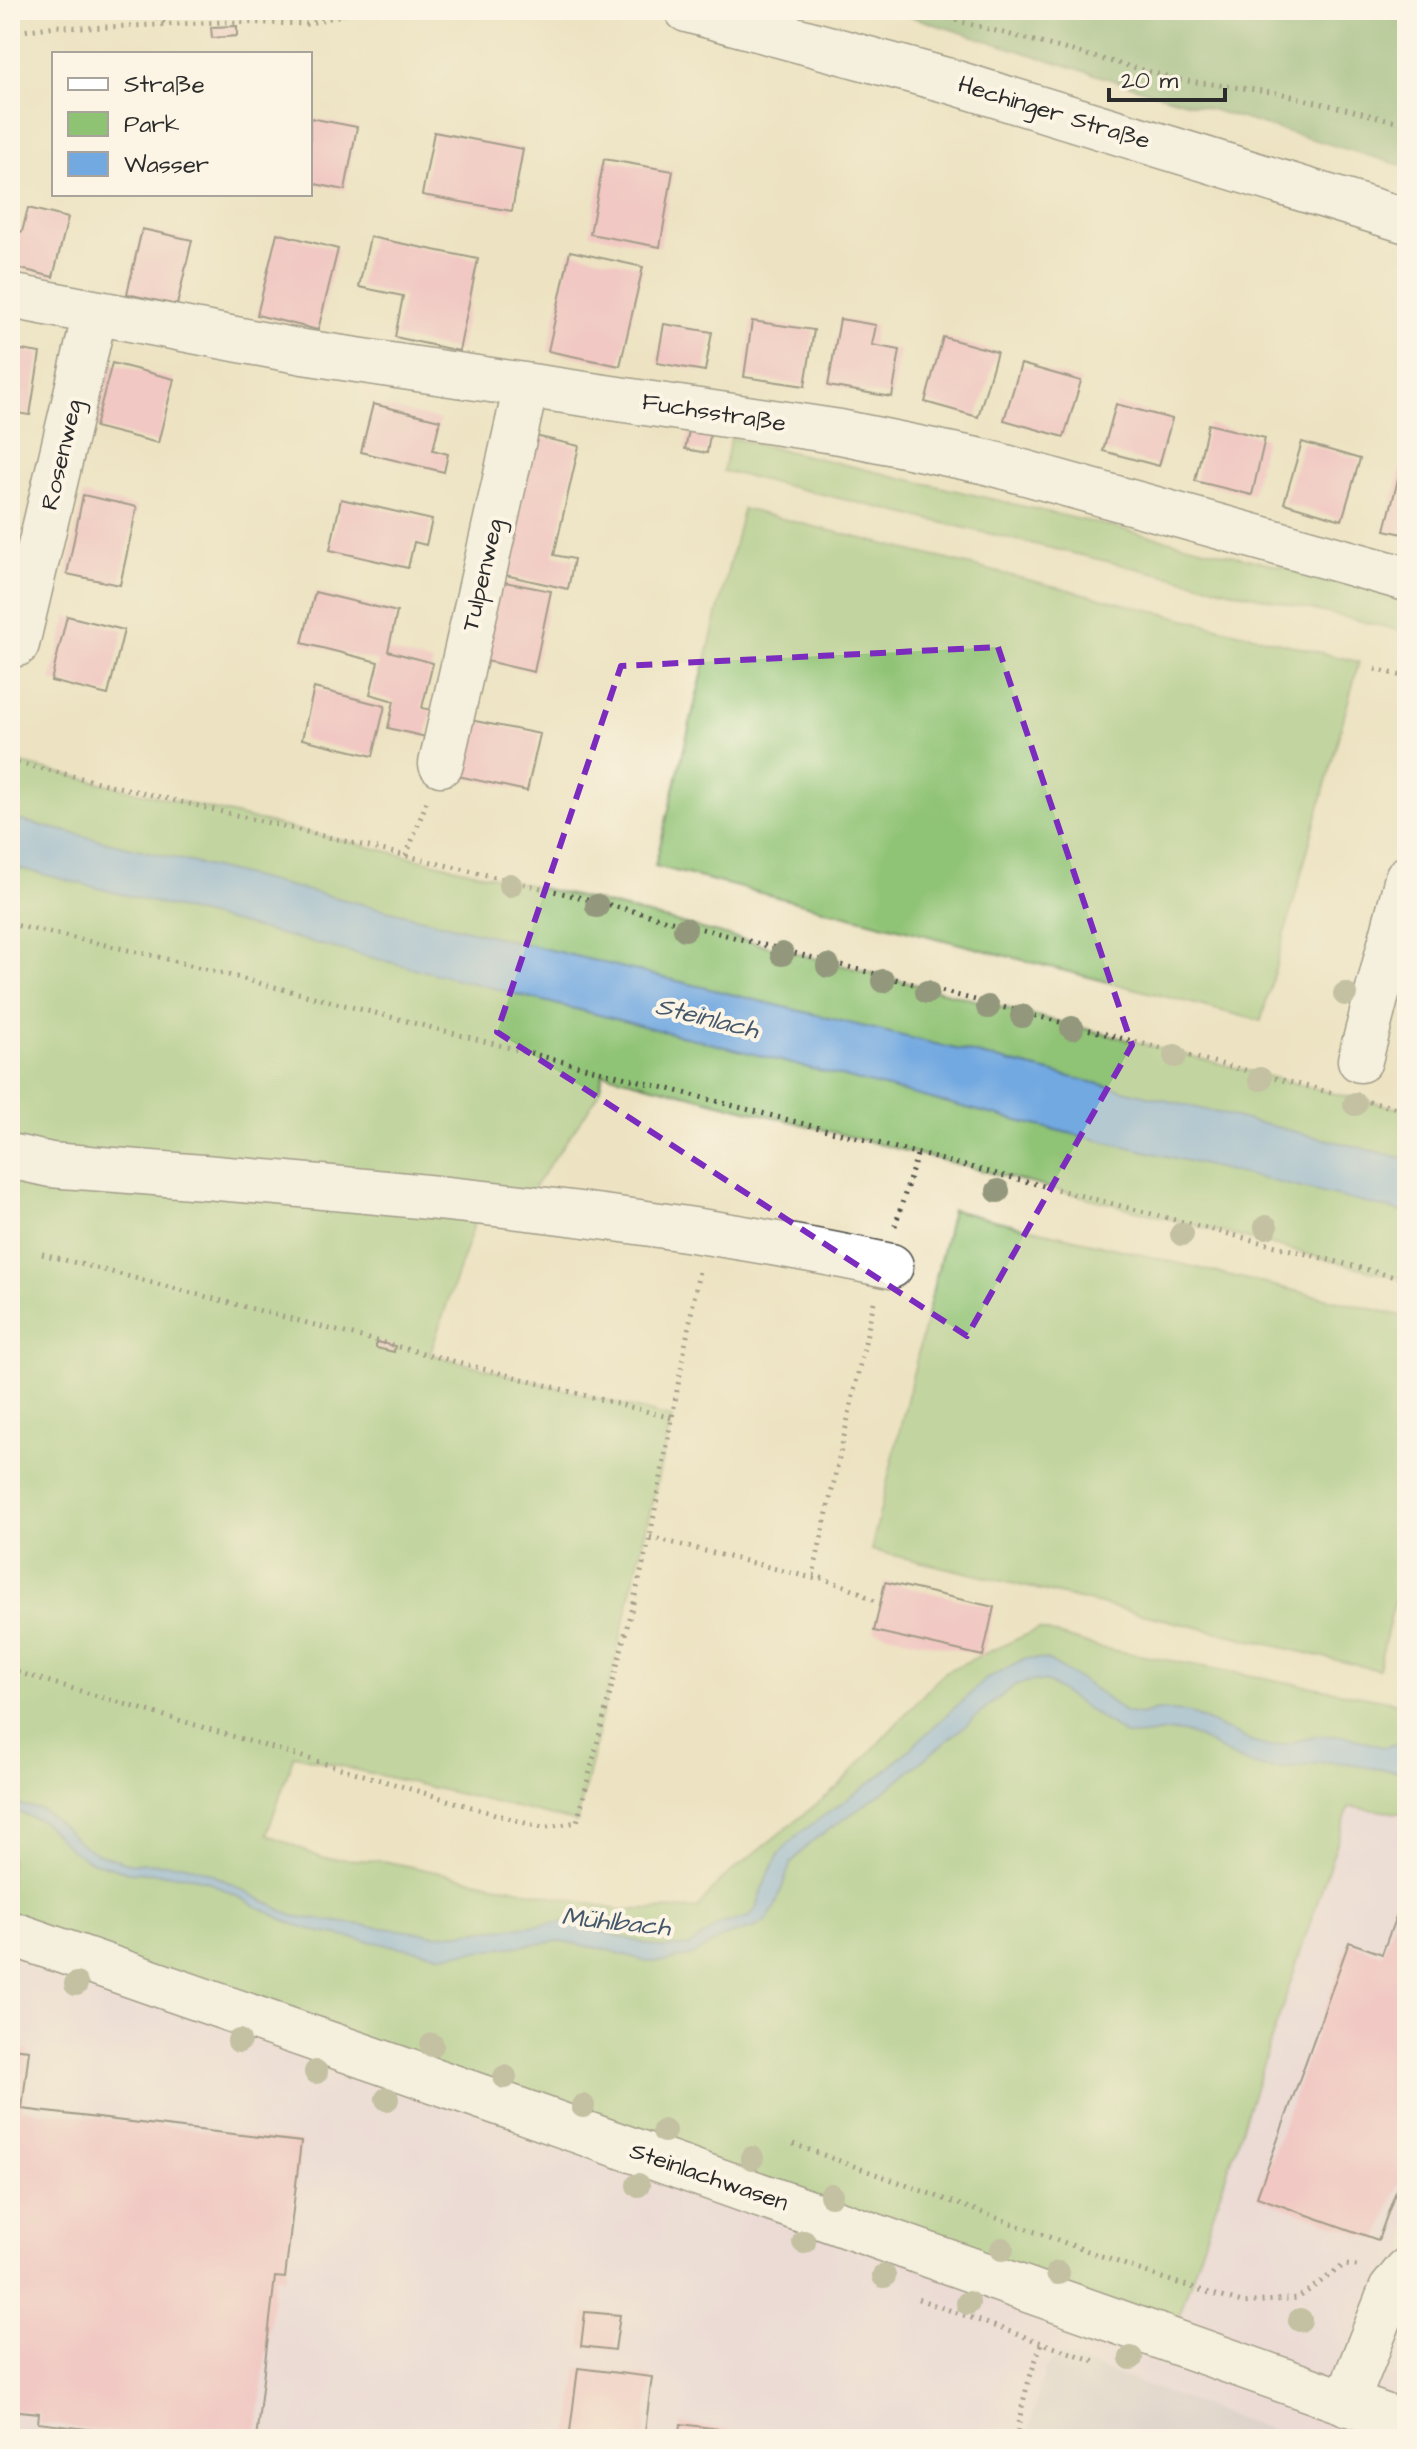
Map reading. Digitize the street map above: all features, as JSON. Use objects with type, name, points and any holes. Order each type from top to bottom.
[{"type":"street","name":"Hechinger Straße","points":[[694,11],[953,82],[1407,221]]},
{"type":"street","name":"Fuchsstraße","points":[[10,296],[303,352],[840,432],[987,462],[1407,579]]},
{"type":"street","name":"Rosenweg","points":[[17,644],[95,313]]},
{"type":"street","name":"Tulpenweg","points":[[441,764],[526,386]]},
{"type":"street","points":[[1357,1085],[1407,878]]},
{"type":"street","points":[[10,1156],[51,1165],[531,1208],[710,1231],[887,1266]]},
{"type":"street","name":"Steinlachwasen","points":[[10,1933],[1407,2424]]},
{"type":"street","points":[[1346,2403],[1391,2290],[1406,2270]]},
{"type":"path","points":[[10,15],[31,10]]},
{"type":"path","points":[[142,10],[170,24]]},
{"type":"path","points":[[10,33],[56,26],[307,24],[361,10]]},
{"type":"path","points":[[917,10],[1181,80],[1279,93],[1407,124]]},
{"type":"path","points":[[1375,669],[1407,677]]},
{"type":"path","points":[[10,761],[1357,1085],[1407,1110]]},
{"type":"path","points":[[406,856],[441,764]]},
{"type":"path","points":[[10,924],[166,959],[1407,1280]]},
{"type":"path","points":[[880,1605],[856,1590],[813,1575],[887,1266],[917,1155]]},
{"type":"path","points":[[10,1670],[542,1828],[577,1822],[650,1537],[703,1254],[710,1231]]},
{"type":"path","points":[[42,1254],[672,1418]]},
{"type":"path","points":[[650,1537],[856,1590]]},
{"type":"path","points":[[793,2144],[1162,2278],[1242,2303],[1298,2298],[1344,2265],[1406,2270]]},
{"type":"path","points":[[1017,2439],[1029,2376],[1042,2343],[1100,2363]]},
{"type":"highlighted area","points":[[998,647],[1132,1045],[967,1336],[497,1032],[621,666]]},
{"type":"shaded area","points":[[1349,1807],[1407,1814],[1407,2439],[10,2439],[10,1933],[1171,2340]]},
{"type":"shaded area","points":[[1059,2356],[1297,2439],[1027,2439],[1045,2367]]},
{"type":"green space","points":[[889,10],[1407,10],[1407,167],[1151,92]]},
{"type":"green space","points":[[731,438],[1407,596],[1407,632],[723,471]]},
{"type":"green space","points":[[743,509],[1359,662],[1261,1021],[655,866]]},
{"type":"green space","points":[[10,761],[591,900],[1407,1110],[1407,1280],[603,1073],[599,1094],[520,1207],[481,1204],[430,1354],[672,1418],[577,1822],[294,1755],[267,1834],[322,1858],[384,1861],[619,1910],[697,1909],[721,1880],[838,1787],[944,1672],[1039,1629],[1101,1648],[1407,1704],[1407,1814],[1349,1807],[1171,2340],[10,1933]]},
{"type":"green space","points":[[952,1210],[1407,1317],[1407,1549],[1378,1670],[871,1550]]},
{"type":"water","name":"Steinlach","points":[[10,818],[1407,1159],[1407,1213],[1022,1122],[10,866]]},
{"type":"water","points":[[1025,1658],[1047,1660],[1092,1687],[1124,1712],[1141,1715],[1156,1710],[1187,1712],[1258,1744],[1272,1747],[1318,1736],[1346,1736],[1382,1747],[1407,1742],[1407,1771],[1334,1762],[1285,1769],[1263,1767],[1234,1758],[1197,1737],[1181,1732],[1126,1735],[1047,1682],[1015,1685],[889,1788],[811,1842],[791,1863],[767,1920],[756,1927],[724,1937],[693,1955],[650,1962],[561,1941],[442,1955],[320,1932],[290,1923],[209,1882],[189,1876],[128,1872],[88,1860],[71,1850],[42,1821],[10,1809],[10,1803],[43,1810],[96,1853],[129,1863],[183,1864],[208,1872],[293,1916],[438,1935],[567,1922],[661,1948],[689,1946],[720,1924],[749,1917],[757,1907],[766,1879],[779,1854],[798,1834],[880,1776],[986,1679]]},
{"type":"building","points":[[237,26],[237,36],[212,38],[211,27]]},
{"type":"building","points":[[312,118],[357,127],[345,190],[312,183]]},
{"type":"building","points":[[434,132],[523,149],[512,211],[422,195]]},
{"type":"building","points":[[604,159],[673,171],[660,247],[590,234]]},
{"type":"building","points":[[28,208],[68,218],[53,277],[10,266],[10,229],[22,232]]},
{"type":"building","points":[[142,229],[192,240],[177,305],[127,294]]},
{"type":"building","points":[[277,233],[338,249],[318,330],[257,315]]},
{"type":"building","points":[[370,237],[478,259],[459,351],[395,337],[403,296],[359,287]]},
{"type":"building","points":[[570,251],[643,267],[620,366],[548,351]]},
{"type":"building","points":[[840,319],[876,325],[872,345],[900,350],[892,397],[828,386]]},
{"type":"building","points":[[752,321],[814,330],[805,386],[744,377]]},
{"type":"building","points":[[664,324],[712,332],[705,371],[657,363]]},
{"type":"building","points":[[943,337],[997,352],[978,417],[925,402]]},
{"type":"building","points":[[10,348],[40,353],[30,415],[10,412]]},
{"type":"building","points":[[112,363],[174,379],[158,443],[95,427]]},
{"type":"building","points":[[1021,364],[1081,381],[1064,437],[1004,420]]},
{"type":"building","points":[[373,404],[440,420],[433,450],[448,454],[444,472],[361,452]]},
{"type":"building","points":[[1116,404],[1172,419],[1159,466],[1103,451]]},
{"type":"building","points":[[1208,424],[1265,438],[1252,495],[1195,481]]},
{"type":"building","points":[[689,431],[710,435],[707,453],[685,449]]},
{"type":"building","points":[[535,436],[579,446],[554,555],[574,559],[568,589],[505,575]]},
{"type":"building","points":[[1302,442],[1360,459],[1342,520],[1284,503]]},
{"type":"building","points":[[1402,464],[1407,465],[1407,535],[1385,530]]},
{"type":"building","points":[[83,495],[137,507],[120,585],[67,574]]},
{"type":"building","points":[[341,499],[432,520],[426,545],[414,542],[408,568],[330,550]]},
{"type":"building","points":[[499,581],[551,591],[534,672],[482,660]]},
{"type":"building","points":[[315,592],[397,612],[388,651],[433,663],[422,708],[432,710],[426,737],[388,728],[394,701],[370,694],[378,662],[302,643]]},
{"type":"building","points":[[67,616],[124,630],[108,695],[51,681]]},
{"type":"building","points":[[314,688],[385,706],[373,756],[302,739]]},
{"type":"building","points":[[465,719],[540,734],[527,791],[453,775]]},
{"type":"building","points":[[376,1342],[395,1346],[394,1352],[376,1348]]},
{"type":"building","points":[[885,1582],[994,1607],[983,1656],[874,1631]]},
{"type":"building","points":[[1399,1908],[1407,1911],[1407,2161],[1378,2240],[1257,2197],[1349,1942],[1382,1954]]},
{"type":"building","points":[[10,2048],[29,2050],[22,2109],[301,2142],[285,2278],[275,2277],[256,2439],[168,2439],[38,2423],[39,2413],[10,2410]]},
{"type":"building","points":[[585,2312],[620,2315],[615,2350],[581,2346]]},
{"type":"building","points":[[578,2368],[652,2377],[644,2439],[569,2439]]},
{"type":"building","points":[[681,2424],[750,2433],[749,2439],[679,2439]]},
{"type":"water label","name":"Mühlbach","points":[[616,1922]]}]
